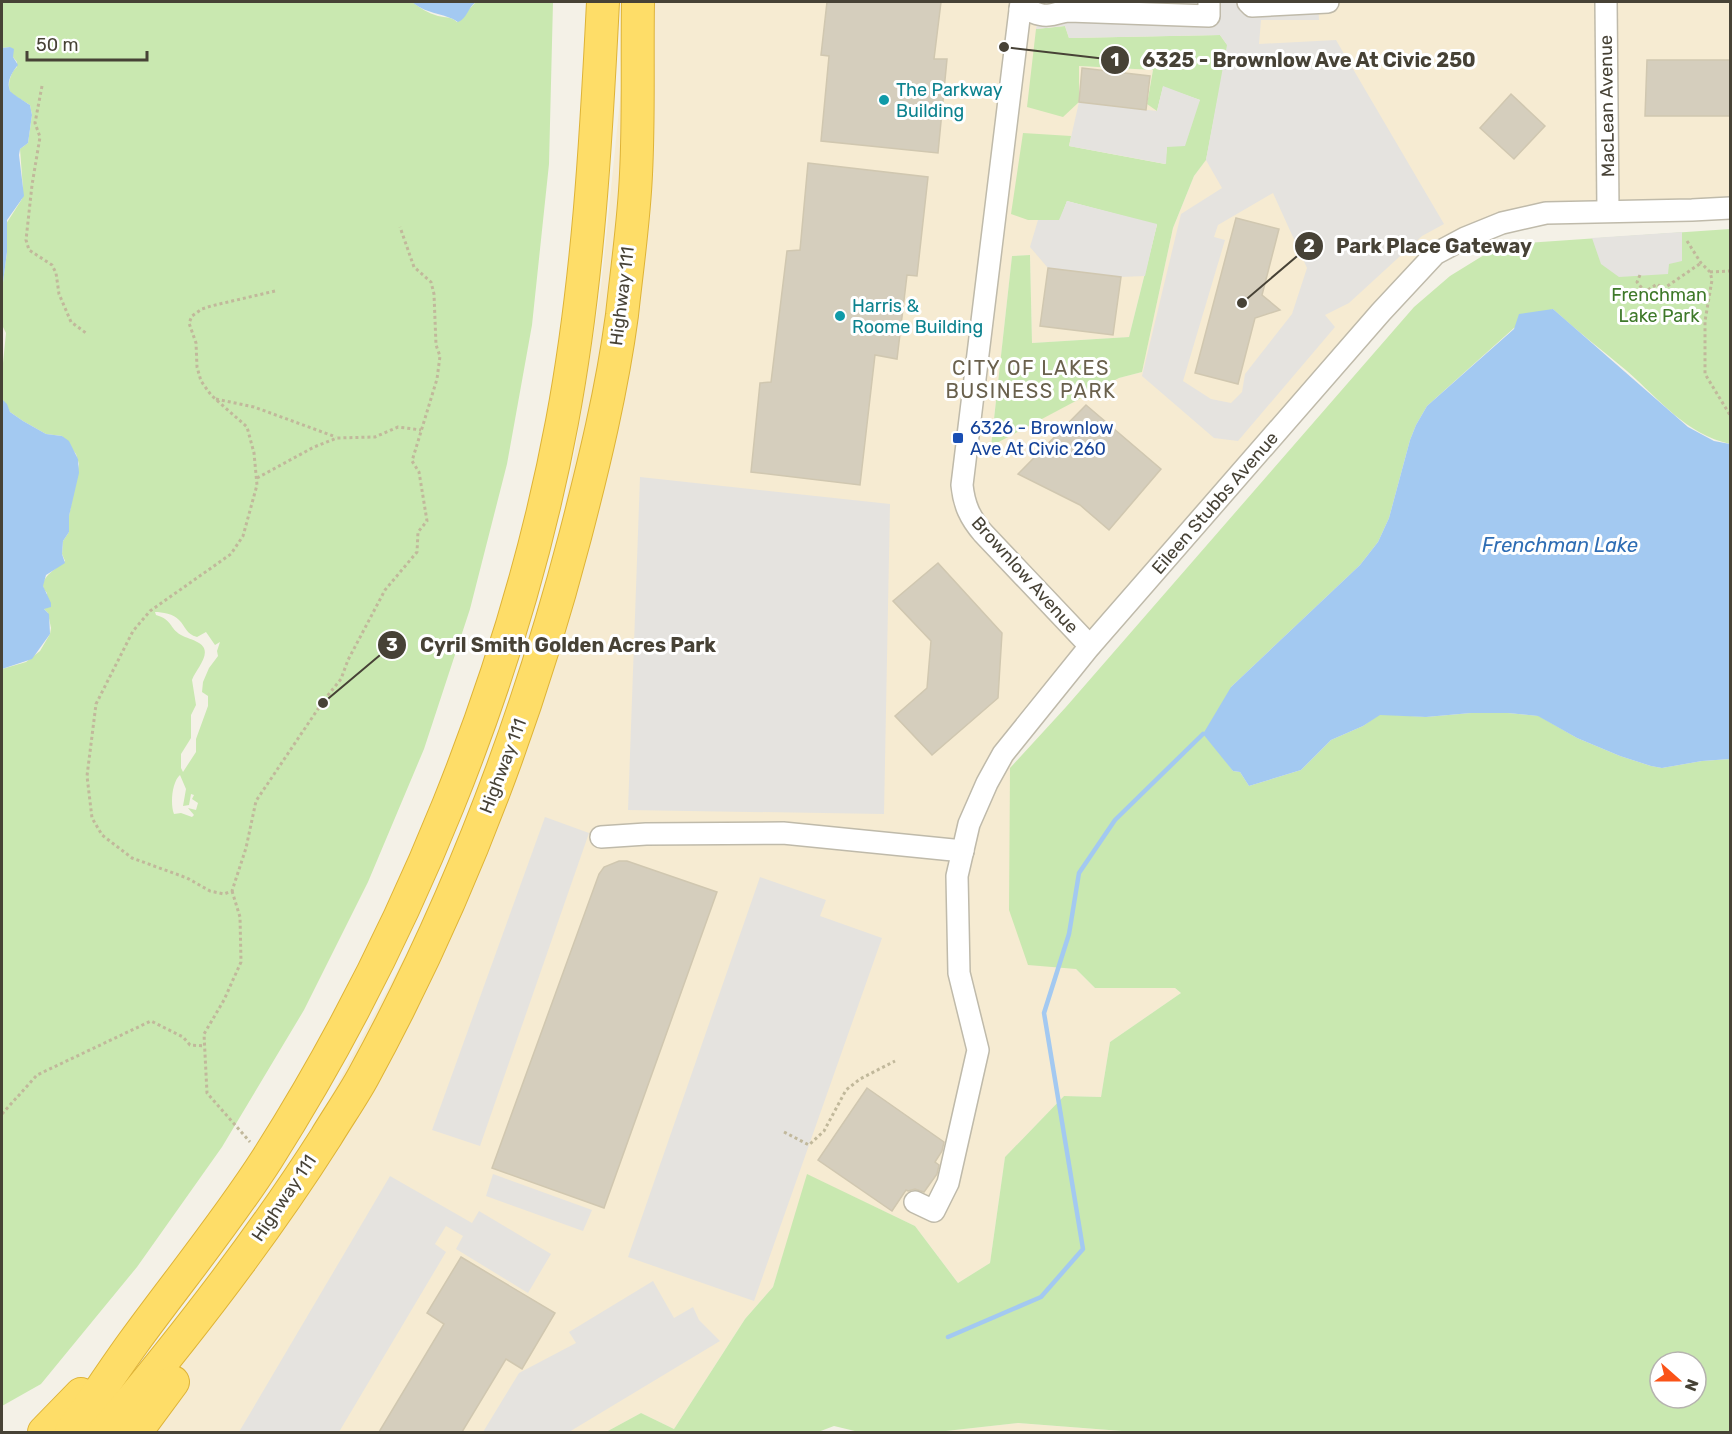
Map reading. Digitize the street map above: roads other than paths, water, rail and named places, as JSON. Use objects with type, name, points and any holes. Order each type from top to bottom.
[{"type":"highway","name":"Highway 111","points":[[71,1432],[266,1160],[326,1060],[379,960],[466,760],[537,537],[562,422],[576,340],[589,224],[603,2]]},
{"type":"highway","name":"Highway 111","points":[[105,1432],[160,1367],[225,1283],[298,1181],[362,1079],[463,871],[523,710],[558,604],[605,412],[621,319],[636,175],[638,2]]},
{"type":"highway","points":[[636,175],[653,59],[656,2]]},
{"type":"highway","points":[[136,1432],[246,1285],[298,1181]]},
{"type":"highway","points":[[44,1432],[133,1343]]},
{"type":"street","points":[[1024,6],[1035,14],[1050,15],[1066,8],[1209,16],[1209,2]]},
{"type":"street","points":[[1248,2],[1252,6],[1328,2]]},
{"type":"street","name":"MacLean Avenue","points":[[1606,2],[1608,211]]},
{"type":"street","name":"Brownlow Avenue","points":[[1024,6],[964,474],[964,501],[972,519],[983,533],[1090,645]]},
{"type":"street","name":"Eileen Stubbs Avenue","points":[[915,1202],[934,1210],[948,1183],[978,1050],[959,973],[957,876],[969,824],[1003,754],[1090,645],[1435,254],[1465,238],[1502,223],[1546,213],[1731,208]]},
{"type":"street","points":[[602,837],[783,832],[963,851]]},
{"type":"water","points":[[412,2],[476,2],[458,22],[425,10]]},
{"type":"water","points":[[2,48],[14,49],[13,57],[18,65],[9,81],[9,88],[16,96],[30,105],[32,115],[28,143],[20,149],[19,155],[24,196],[7,220],[7,252],[2,290]]},
{"type":"water","name":"Frenchman Lake","points":[[1553,309],[1688,427],[1714,441],[1730,444],[1730,759],[1662,768],[1651,766],[1577,738],[1538,716],[1508,713],[1471,713],[1426,717],[1380,715],[1363,726],[1331,740],[1301,770],[1249,786],[1240,772],[1233,771],[1203,734],[1231,687],[1360,565],[1378,542],[1389,518],[1410,440],[1427,406],[1514,329],[1519,314]]},
{"type":"water","points":[[2,399],[10,412],[23,421],[46,434],[62,436],[69,441],[78,459],[79,473],[69,516],[69,532],[63,541],[62,554],[65,563],[46,575],[43,586],[51,603],[51,607],[44,609],[49,614],[50,634],[32,659],[2,669]]},
{"type":"waterway","points":[[948,1337],[1041,1297],[1083,1249],[1044,1013],[1069,934],[1079,873],[1115,820],[1203,734]]},
{"type":"place","name":"6325 - Brownlow Ave At Civic 250","points":[[1004,47]]},
{"type":"place","name":"The Parkway Building","points":[[884,100]]},
{"type":"place","name":"Park Place Gateway","points":[[1242,303]]},
{"type":"place","name":"Harris & Roome Building","points":[[840,316]]},
{"type":"place","name":"6326 - Brownlow Ave At Civic 260","points":[[958,438]]},
{"type":"place","name":"Cyril Smith Golden Acres Park","points":[[323,703]]},
{"type":"district","name":"CITY OF LAKES BUSINESS PARK","points":[[1031,380]]},
{"type":"park label","name":"Frenchman Lake Park","points":[[1659,305]]}]
